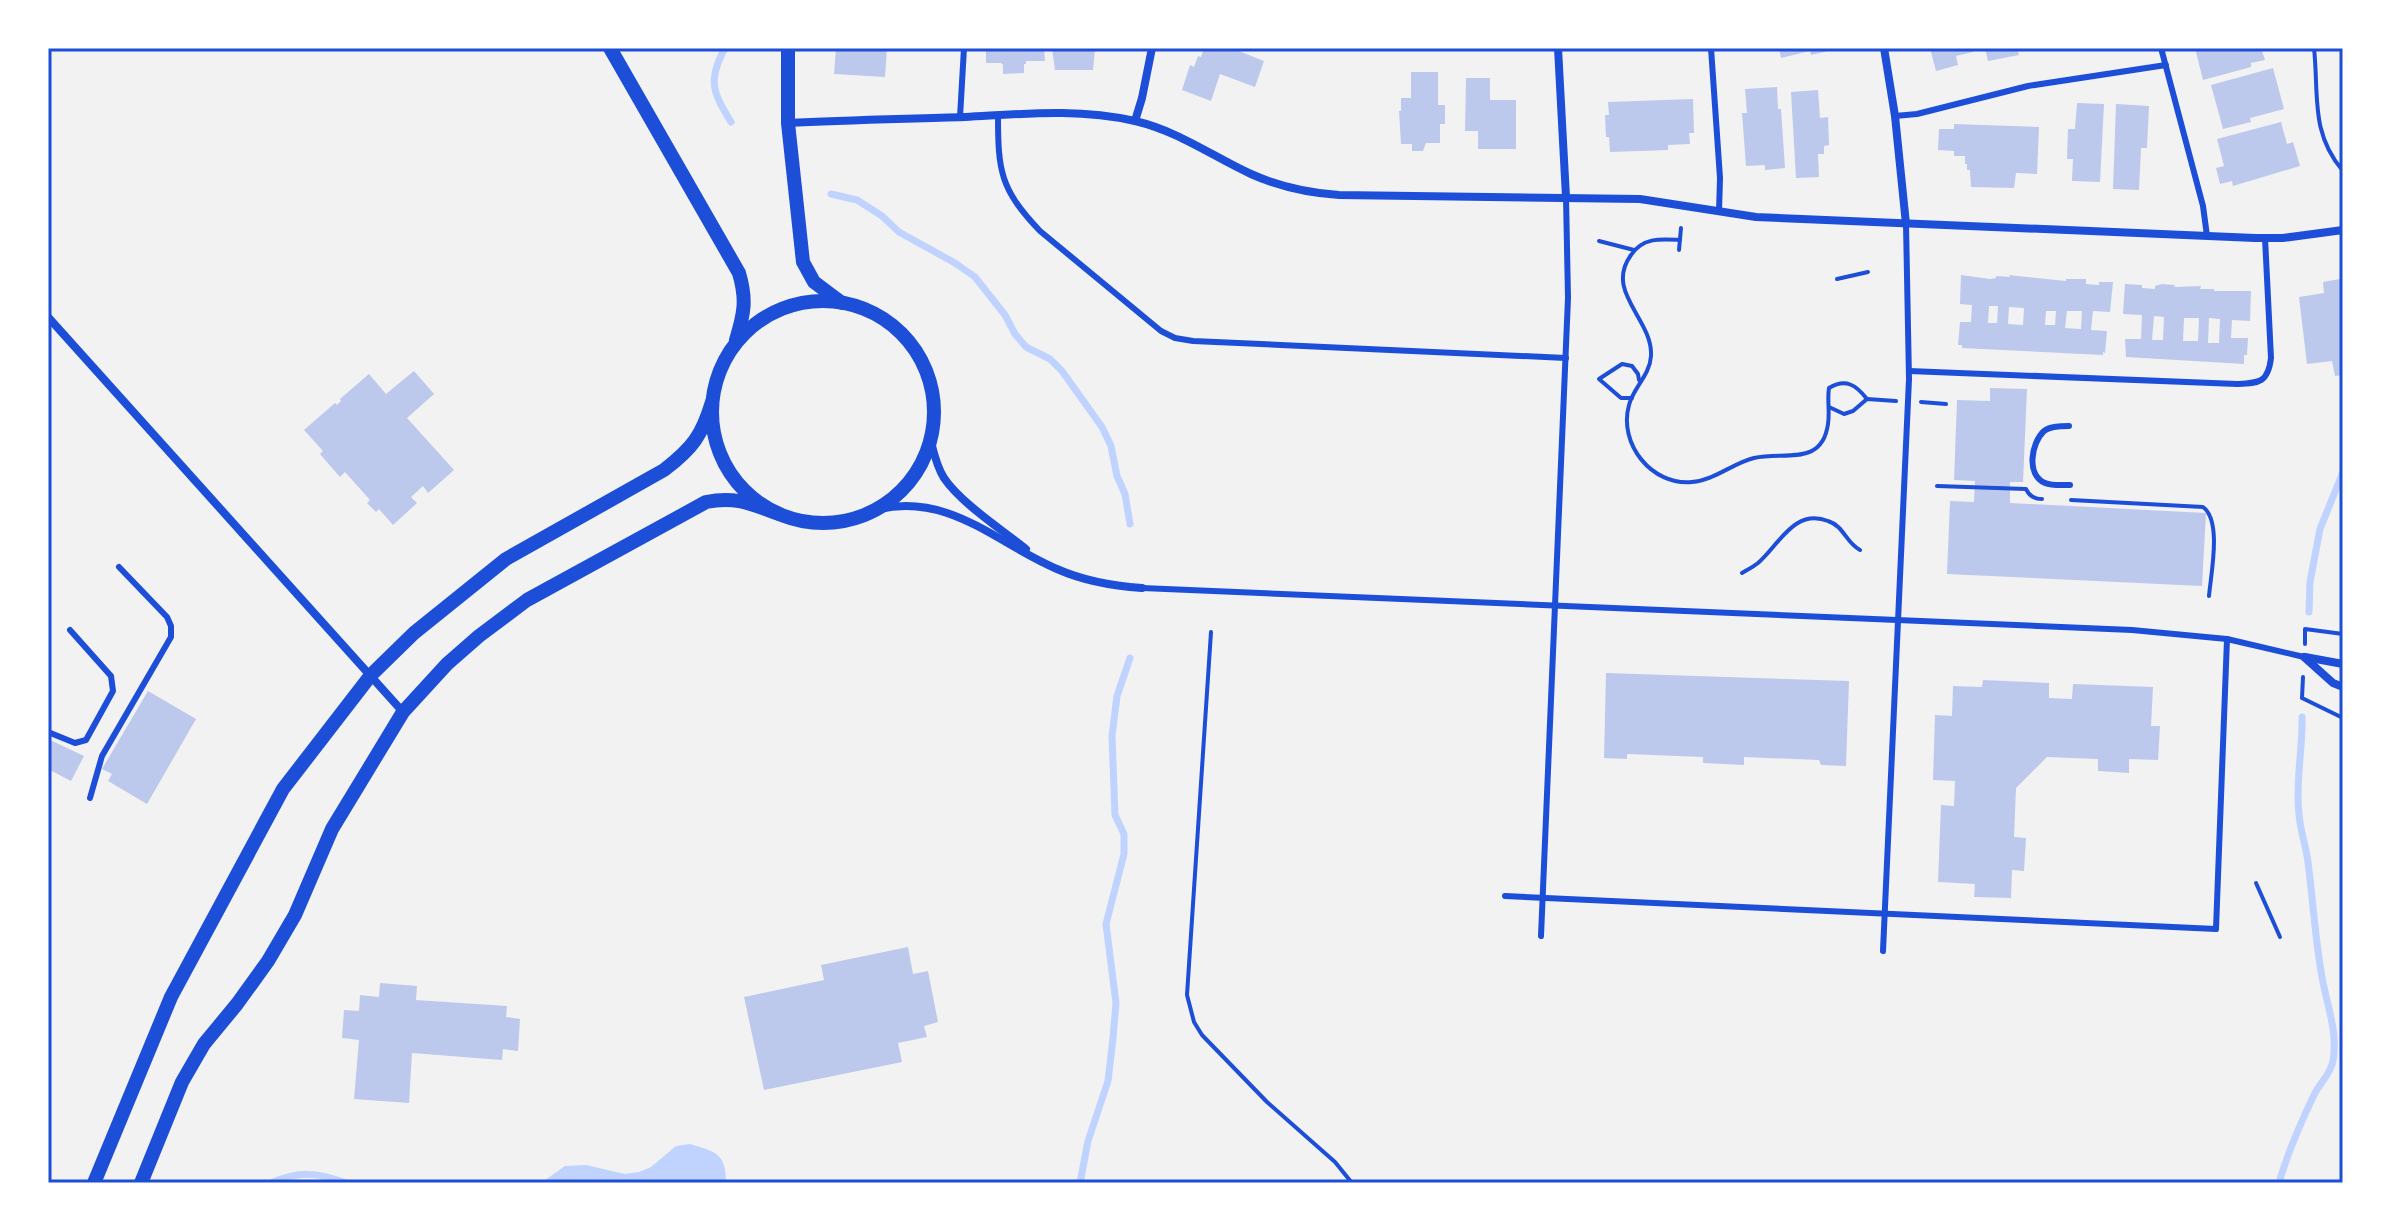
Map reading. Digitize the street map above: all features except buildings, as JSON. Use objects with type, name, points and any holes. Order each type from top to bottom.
[{"type":"street","points":[[610,48],[739,273],[744,292],[744,313],[736,343]]},
{"type":"street","points":[[788,48],[788,123],[803,262],[814,282],[842,303]]},
{"type":"street","points":[[1135,121],[1152,48]]},
{"type":"street","points":[[1558,48],[1566,197]]},
{"type":"street","points":[[1884,48],[1895,116],[1906,224]]},
{"type":"street","points":[[788,123],[1067,111],[1099,114],[1135,121],[1182,137],[1266,181],[1299,191],[1339,195],[1640,199],[1756,217],[2207,236],[2265,238],[2343,230]]},
{"type":"street","points":[[94,1183],[171,997],[283,789],[371,675],[414,633],[506,559],[664,470],[683,455],[704,428],[724,361],[736,343],[757,323],[783,308],[803,303],[842,303],[862,308],[889,323],[911,344],[923,362],[934,401],[931,442],[911,480],[879,509],[860,518],[840,522],[798,521],[741,500],[706,502],[527,600],[447,664],[403,712],[332,829],[289,927],[237,1004],[204,1044],[182,1082],[141,1183]]},
{"type":"street","points":[[48,317],[403,712]]},
{"type":"street","points":[[712,402],[715,441],[732,477],[761,505],[779,514]]},
{"type":"street","points":[[931,442],[937,464],[955,491],[1042,562]]},
{"type":"street","points":[[879,509],[907,505],[940,509],[1066,573],[1103,584],[1142,588]]},
{"type":"street","points":[[2304,657],[2343,664]]},
{"type":"street","points":[[2304,657],[2333,683],[2343,687]]},
{"type":"lane","points":[[960,117],[964,48]]},
{"type":"lane","points":[[1376,48],[1538,48]]},
{"type":"lane","points":[[1711,48],[1720,178],[1719,212]]},
{"type":"lane","points":[[2161,48],[2203,206],[2207,236]]},
{"type":"lane","points":[[1895,116],[1917,114],[2028,86],[2166,65]]},
{"type":"lane","points":[[998,115],[998,153],[1002,178],[1024,214],[1040,231],[1161,331],[1175,338],[1566,358]]},
{"type":"lane","points":[[1541,936],[1566,358],[1566,197]]},
{"type":"lane","points":[[1883,951],[1909,371],[1906,224]]},
{"type":"lane","points":[[1909,371],[2253,384],[2269,372],[2271,358],[2265,238]]},
{"type":"lane","points":[[2069,426],[2052,427],[2043,432],[2032,457],[2037,478],[2046,484],[2070,485]]},
{"type":"lane","points":[[90,798],[102,756],[171,637],[167,617],[119,567]]},
{"type":"lane","points":[[1142,588],[2132,630],[2227,639],[2304,657]]},
{"type":"lane","points":[[48,732],[75,743],[86,740],[113,691],[111,676],[70,630]]},
{"type":"lane","points":[[1505,896],[2216,929],[2227,639]]},
{"type":"path","points":[[2314,48],[2319,125],[2327,150],[2343,171]]},
{"type":"path","points":[[1679,250],[1681,228]]},
{"type":"path","points":[[1680,240],[1643,243],[1634,250],[1624,269],[1624,292],[1648,337],[1651,349],[1651,360],[1632,398],[1628,415],[1630,443],[1638,457],[1666,478],[1679,482],[1703,480],[1760,457],[1793,457],[1816,449],[1827,430],[1829,388],[1848,382],[1867,399],[1853,411],[1844,414],[1829,407]]},
{"type":"path","points":[[1599,241],[1634,250]]},
{"type":"path","points":[[1837,279],[1868,272]]},
{"type":"path","points":[[1632,398],[1621,398],[1599,379],[1622,364],[1632,366],[1638,374],[1639,383]]},
{"type":"path","points":[[1937,486],[2026,489],[2036,499],[2051,499]]},
{"type":"path","points":[[2066,500],[2203,507],[2210,512],[2214,525],[2209,596]]},
{"type":"path","points":[[1742,573],[1757,564],[1783,534],[1802,521],[1815,518],[1841,528],[1853,546],[1860,550]]},
{"type":"path","points":[[2305,629],[2343,634]]},
{"type":"path","points":[[1211,632],[1187,995],[1189,1008],[1202,1035],[1225,1061],[1335,1162],[1352,1183]]},
{"type":"path","points":[[2302,698],[2343,718]]},
{"type":"path","points":[[2256,883],[2280,937]]},
{"type":"water","points":[[690,1144],[718,1155],[724,1165],[726,1183],[541,1183],[565,1166],[586,1165],[625,1174],[639,1172],[651,1167],[676,1146]]},
{"type":"waterway","points":[[725,48],[716,69],[714,86],[731,122]]},
{"type":"waterway","points":[[831,194],[857,200],[882,216],[899,232],[975,277],[1026,347],[1050,359],[1062,371],[1102,427],[1111,446],[1130,524]]},
{"type":"waterway","points":[[2309,612],[2310,582],[2320,529],[2343,472]]},
{"type":"waterway","points":[[1080,1183],[1088,1141],[1108,1081],[1113,1038],[1116,1003],[1106,924],[1124,854],[1124,834],[1115,815],[1112,736],[1117,696],[1130,658]]},
{"type":"waterway","points":[[2279,1183],[2305,1115],[2330,1070],[2334,1050],[2299,814],[2302,717]]},
{"type":"waterway","points":[[271,1183],[308,1174],[346,1183]]}]
